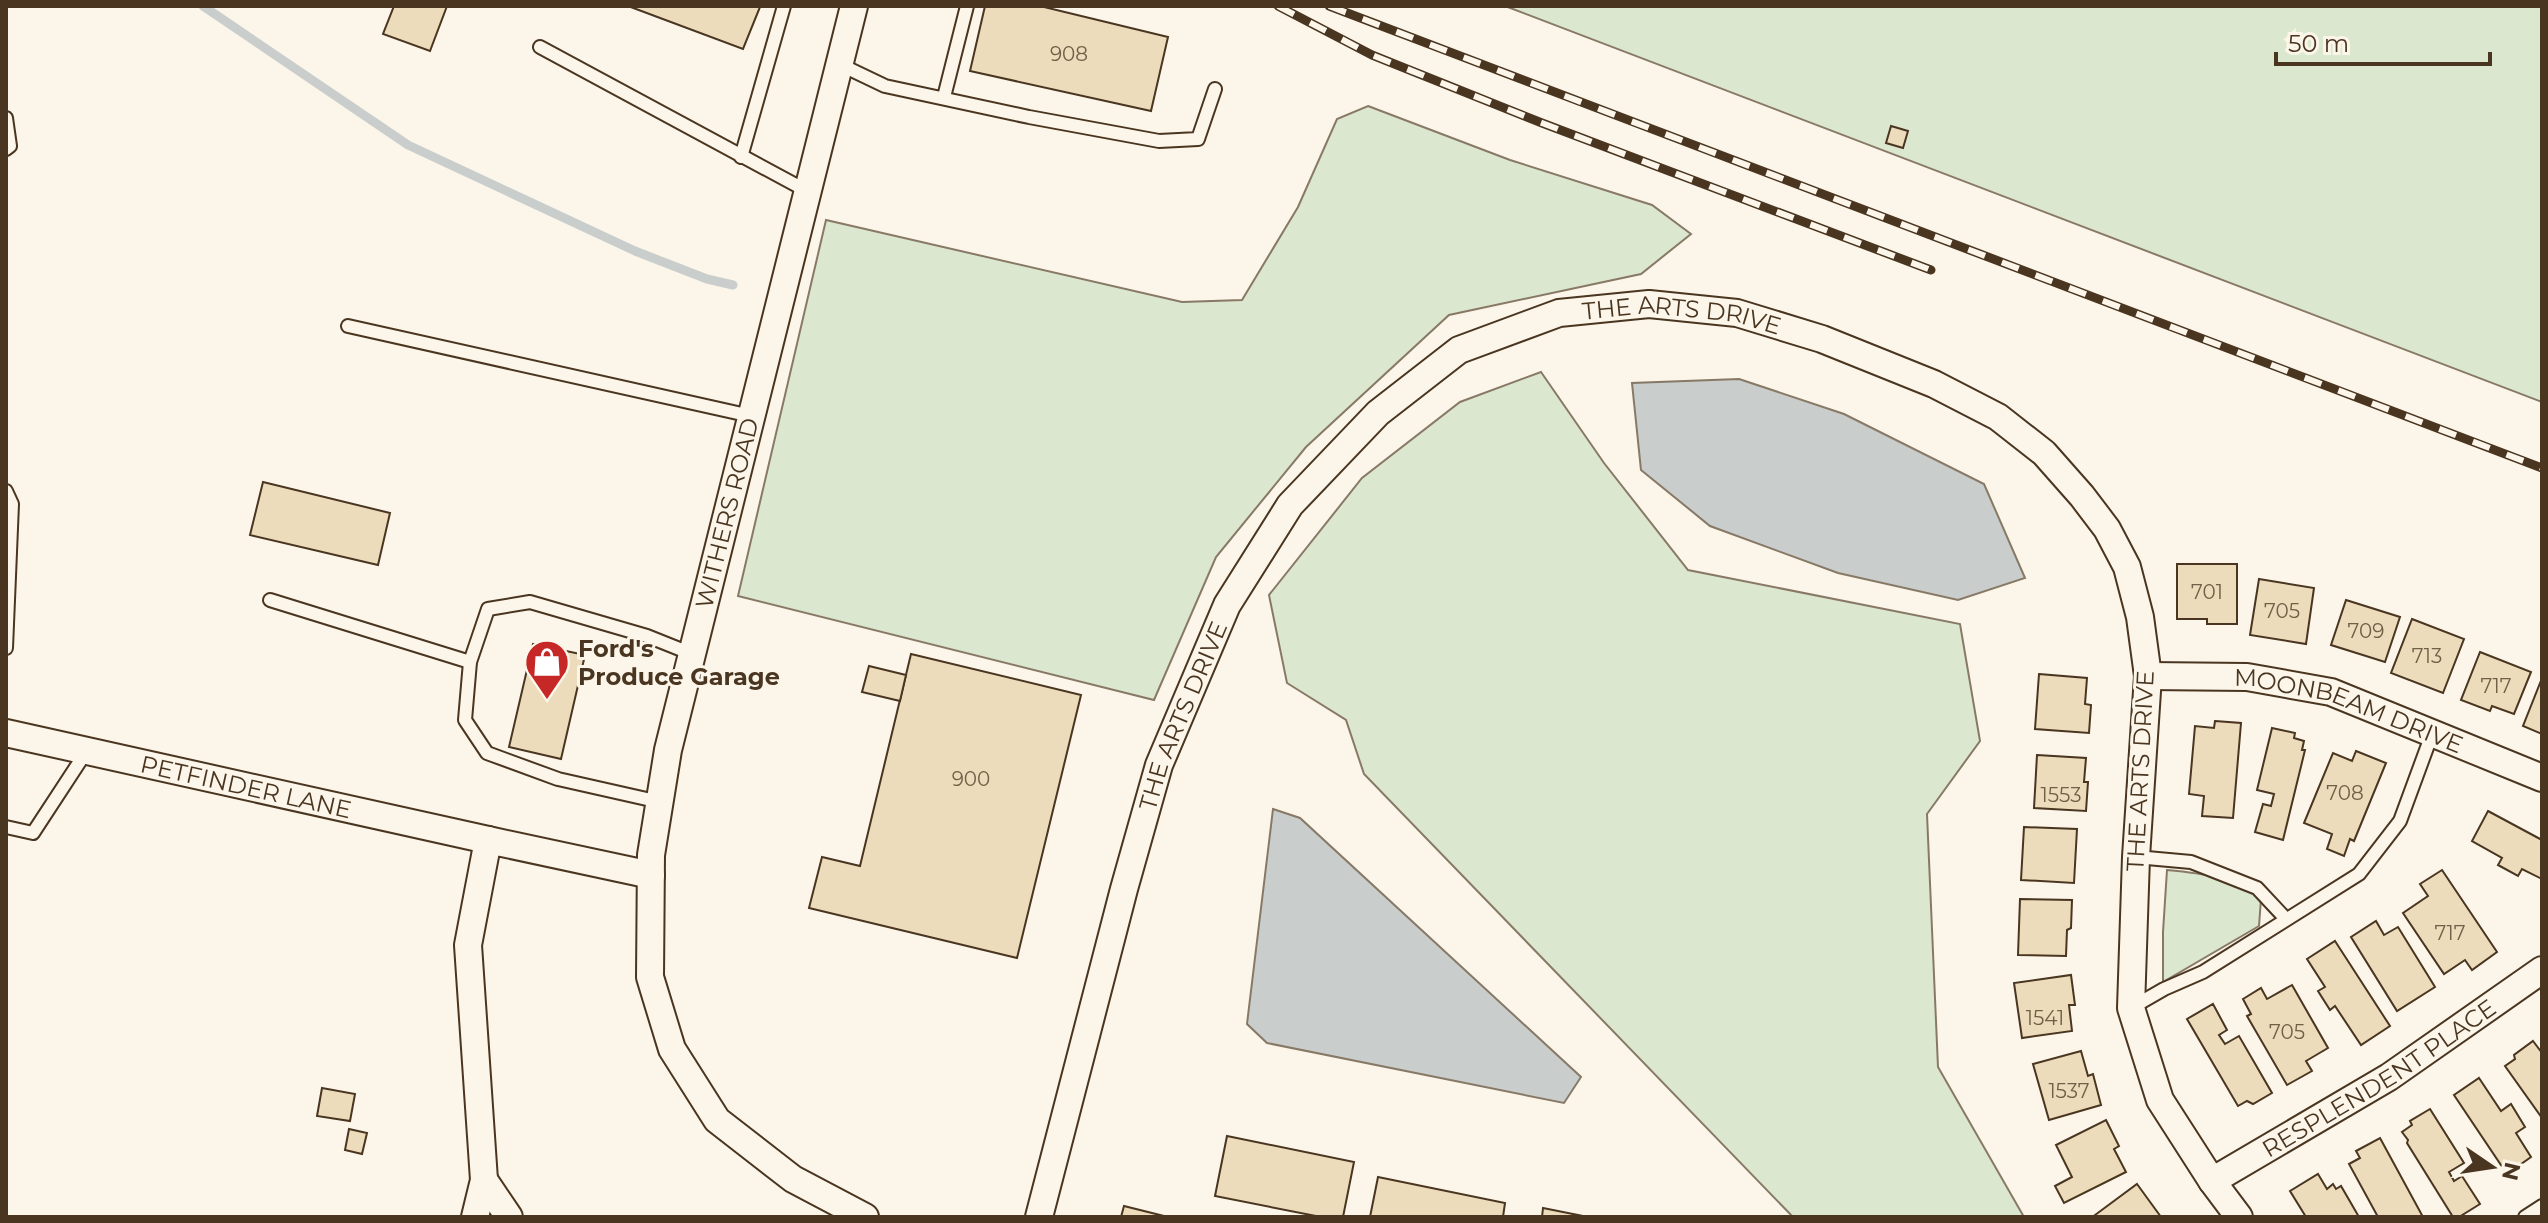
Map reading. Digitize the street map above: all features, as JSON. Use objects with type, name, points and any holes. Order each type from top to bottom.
[{"type":"street","name":"WITHERS ROAD","points":[[854,6],[668,750],[651,855],[650,977],[672,1049],[717,1120],[793,1179],[865,1217]]},
{"type":"street","name":"THE ARTS DRIVE","points":[[1039,1217],[1159,765],[1227,605],[1290,505],[1378,413],[1459,350],[1559,313],[1649,304],[1737,313],[1822,339],[1934,384],[1998,417],[2044,453],[2099,518],[2127,567],[2140,617],[2148,676],[2136,857],[2131,1008],[2160,1100],[2239,1217]]},
{"type":"street","name":"MOONBEAM DRIVE","points":[[2148,676],[2247,677],[2331,692],[2542,778]]},
{"type":"street","name":"PETFINDER LANE","points":[[6,733],[651,875]]},
{"type":"street","points":[[475,1217],[484,1180],[468,945],[488,840]]},
{"type":"street","name":"RESPLENDENT PLACE","points":[[2212,1181],[2389,1077],[2542,970]]},
{"type":"street","points":[[484,1180],[509,1217]]},
{"type":"lane","points":[[741,157],[784,6]]},
{"type":"lane","points":[[944,97],[967,6]]},
{"type":"lane","points":[[540,47],[807,191]]},
{"type":"lane","points":[[839,64],[885,86],[1159,141],[1198,139],[1215,89]]},
{"type":"lane","points":[[6,118],[10,146],[6,149]]},
{"type":"lane","points":[[348,326],[751,416]]},
{"type":"lane","points":[[6,491],[12,504],[6,648]]},
{"type":"lane","points":[[270,600],[470,662]]},
{"type":"lane","points":[[660,802],[558,779],[487,753],[465,720],[470,662],[488,609],[530,602],[647,636],[692,654]]},
{"type":"lane","points":[[2131,1008],[2203,972],[2359,874],[2400,821],[2432,734]]},
{"type":"lane","points":[[6,827],[33,833],[86,752]]},
{"type":"lane","points":[[2136,857],[2191,862],[2257,888],[2286,919]]},
{"type":"lane","points":[[2525,1217],[2542,1206]]},
{"type":"green space","points":[[1505,6],[2542,6],[2542,402]]},
{"type":"green space","points":[[1368,106],[1510,160],[1652,205],[1691,234],[1641,274],[1449,315],[1306,447],[1216,557],[1154,700],[738,596],[826,220],[1182,302],[1242,300],[1298,207],[1337,119]]},
{"type":"green space","points":[[1541,372],[1604,463],[1688,570],[1960,624],[1980,741],[1927,814],[1938,1067],[2024,1217],[1793,1217],[1364,774],[1346,720],[1287,683],[1269,595],[1362,478],[1460,402]]},
{"type":"green space","points":[[2167,870],[2229,881],[2261,899],[2259,926],[2163,982],[2163,932]]},
{"type":"shaded area","points":[[1739,379],[1844,414],[1984,484],[2025,578],[1958,600],[1838,573],[1710,526],[1641,470],[1632,383]]},
{"type":"shaded area","points":[[1273,809],[1300,818],[1581,1077],[1564,1103],[1267,1043],[1247,1024]]},
{"type":"building","points":[[394,6],[447,6],[430,51],[383,34]]},
{"type":"building","points":[[628,6],[758,6],[760,7],[743,49]]},
{"type":"building","points":[[985,6],[1040,6],[1168,37],[1151,111],[970,71]]},
{"type":"building","points":[[1891,126],[1908,131],[1903,148],[1886,143]]},
{"type":"building","points":[[263,482],[390,513],[378,565],[250,535]]},
{"type":"building","points":[[2177,564],[2237,564],[2237,624],[2207,624],[2207,619],[2177,619]]},
{"type":"building","points":[[2259,579],[2314,588],[2306,644],[2250,635]]},
{"type":"building","points":[[2346,600],[2400,617],[2385,662],[2331,645]]},
{"type":"building","points":[[2412,619],[2464,639],[2443,693],[2391,673]]},
{"type":"building","name":"Ford's Produce Garage","points":[[533,644],[585,655],[561,759],[509,747]]},
{"type":"building","points":[[2480,652],[2531,672],[2514,714],[2492,706],[2490,711],[2461,700]]},
{"type":"building","points":[[911,654],[1081,695],[1017,958],[809,908],[822,857],[860,866]]},
{"type":"building","points":[[869,666],[906,675],[900,701],[862,692]]},
{"type":"building","points":[[2039,674],[2087,678],[2085,704],[2091,705],[2089,733],[2035,729]]},
{"type":"building","points":[[2542,678],[2542,734],[2523,726]]},
{"type":"building","points":[[2215,721],[2241,723],[2233,818],[2202,816],[2204,796],[2189,794],[2195,726],[2214,728]]},
{"type":"building","points":[[2272,728],[2295,733],[2294,738],[2304,741],[2302,750],[2305,750],[2283,840],[2255,832],[2263,804],[2271,806],[2274,794],[2257,790]]},
{"type":"building","points":[[2356,751],[2386,763],[2354,841],[2350,839],[2344,856],[2327,849],[2332,834],[2304,823],[2333,753],[2352,761]]},
{"type":"building","points":[[2037,755],[2086,758],[2086,811],[2034,808]]},
{"type":"building","points":[[2488,811],[2542,840],[2542,879],[2522,869],[2518,876],[2498,865],[2502,858],[2472,841]]},
{"type":"building","points":[[2024,827],[2077,829],[2074,883],[2021,880]]},
{"type":"building","points":[[2442,870],[2497,952],[2472,970],[2465,960],[2444,974],[2403,913],[2428,896],[2420,884]]},
{"type":"building","points":[[2020,899],[2072,900],[2066,956],[2018,955]]},
{"type":"building","points":[[2376,921],[2384,935],[2398,927],[2435,987],[2397,1011],[2351,937]]},
{"type":"building","points":[[2335,941],[2390,1026],[2361,1045],[2335,1006],[2330,1010],[2318,991],[2325,987],[2307,959]]},
{"type":"building","points":[[2071,975],[2075,1005],[2069,1005],[2072,1031],[2022,1038],[2014,983]]},
{"type":"building","points":[[2292,985],[2328,1048],[2306,1061],[2312,1071],[2287,1085],[2247,1016],[2251,1014],[2243,999],[2261,988],[2267,999]]},
{"type":"building","points":[[2213,1004],[2227,1030],[2219,1035],[2225,1044],[2239,1036],[2272,1093],[2253,1104],[2247,1101],[2238,1106],[2187,1019]]},
{"type":"building","points":[[2533,1041],[2542,1053],[2542,1118],[2505,1066]]},
{"type":"building","points":[[2081,1051],[2088,1076],[2093,1074],[2101,1105],[2049,1120],[2033,1064]]},
{"type":"building","points":[[2479,1078],[2501,1111],[2511,1104],[2525,1127],[2516,1133],[2531,1157],[2507,1174],[2454,1095]]},
{"type":"building","points":[[322,1088],[355,1094],[350,1121],[317,1116]]},
{"type":"building","points":[[2430,1109],[2464,1163],[2449,1172],[2454,1181],[2462,1176],[2480,1204],[2459,1217],[2453,1217],[2402,1132],[2412,1125],[2410,1121]]},
{"type":"building","points":[[2106,1120],[2119,1146],[2114,1149],[2126,1172],[2064,1203],[2055,1186],[2072,1177],[2056,1145]]},
{"type":"building","points":[[349,1129],[367,1133],[362,1154],[345,1150]]},
{"type":"building","points":[[1227,1136],[1354,1162],[1343,1217],[1321,1217],[1215,1196]]},
{"type":"building","points":[[2380,1138],[2423,1217],[2378,1217],[2349,1164],[2360,1158],[2356,1151]]},
{"type":"building","points":[[2318,1174],[2327,1189],[2333,1184],[2336,1189],[2341,1186],[2359,1217],[2306,1217],[2290,1191]]},
{"type":"building","points":[[1378,1177],[1505,1203],[1503,1217],[1370,1217]]},
{"type":"building","points":[[2137,1184],[2161,1217],[2095,1215]]},
{"type":"building","points":[[1124,1206],[1168,1217],[1121,1217]]},
{"type":"building","points":[[1543,1208],[1588,1217],[1542,1217]]},
{"type":"waterway","points":[[203,6],[408,145],[635,251],[707,279],[733,285]]},
{"type":"railway","points":[[1278,6],[1372,55],[1542,123],[1931,270]]},
{"type":"railway","points":[[1329,6],[2542,468]]},
{"type":"place","name":"Ford's Produce Garage","points":[[547,701]]}]
